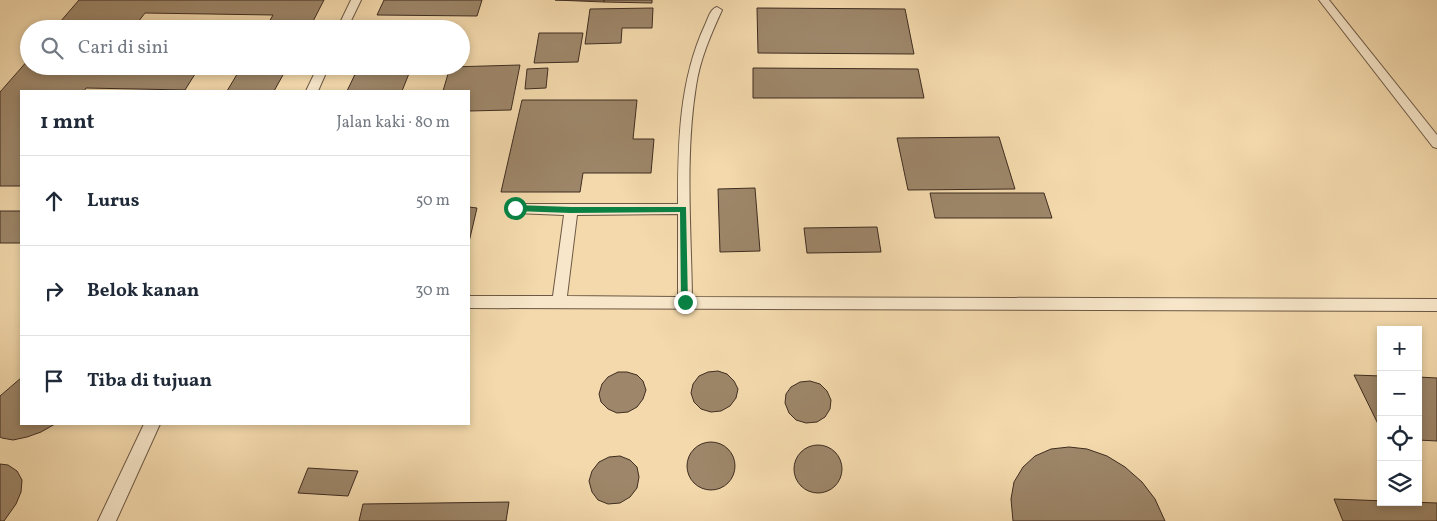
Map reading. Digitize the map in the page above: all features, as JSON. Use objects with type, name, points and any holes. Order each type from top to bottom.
[{"type":"lane","points":[[346,20],[356,0]]},
{"type":"lane","points":[[1324,0],[1437,144]]},
{"type":"lane","points":[[685,302],[684,158],[690,86],[702,43],[717,10]]},
{"type":"lane","points":[[312,90],[320,75]]},
{"type":"lane","points":[[515,208],[571,210],[684,209]]},
{"type":"lane","points":[[559,302],[571,210]]},
{"type":"lane","points":[[470,302],[1437,305]]},
{"type":"lane","points":[[107,521],[152,425]]},
{"type":"building","points":[[79,0],[324,0],[314,20],[270,20],[273,15],[145,13],[140,20],[62,20]]},
{"type":"building","points":[[384,0],[482,0],[477,16],[377,15]]},
{"type":"building","points":[[555,0],[604,0],[604,2]]},
{"type":"building","points":[[604,0],[652,0],[652,3],[604,2]]},
{"type":"building","points":[[653,8],[652,28],[622,28],[621,43],[585,44],[590,9]]},
{"type":"building","points":[[757,8],[905,9],[914,54],[758,53]]},
{"type":"building","points":[[539,33],[583,33],[578,62],[534,63]]},
{"type":"building","points":[[520,65],[511,110],[470,111],[470,90],[443,90],[448,75],[470,75],[470,66]]},
{"type":"building","points":[[548,68],[546,88],[525,89],[527,69]]},
{"type":"building","points":[[753,68],[918,69],[924,98],[753,98]]},
{"type":"building","points":[[20,69],[20,75],[194,75],[185,90],[86,88],[85,90],[20,90],[20,186],[0,186],[0,92]]},
{"type":"building","points":[[237,75],[283,75],[275,90],[228,90]]},
{"type":"building","points":[[355,75],[408,75],[402,90],[347,90]]},
{"type":"building","points":[[522,100],[637,100],[633,139],[654,139],[651,173],[583,173],[580,192],[501,192]]},
{"type":"building","points":[[999,137],[1015,189],[908,190],[897,138]]},
{"type":"building","points":[[755,188],[760,251],[720,252],[718,189]]},
{"type":"building","points":[[930,193],[1044,193],[1052,218],[935,218]]},
{"type":"building","points":[[470,207],[477,208],[470,238]]},
{"type":"building","points":[[0,211],[20,211],[20,243],[0,243]]},
{"type":"building","points":[[877,227],[881,252],[807,253],[804,228]]},
{"type":"building","points":[[718,371],[727,374],[734,381],[738,389],[736,398],[730,406],[721,411],[711,412],[701,409],[694,402],[691,393],[693,384],[699,376],[708,372]]},
{"type":"building","points":[[618,372],[637,375],[643,381],[646,390],[643,399],[637,407],[628,412],[617,413],[608,409],[601,402],[599,394],[602,384],[608,377]]},
{"type":"building","points":[[1354,375],[1377,376],[1377,422]]},
{"type":"building","points":[[1422,377],[1437,378],[1437,441],[1422,440]]},
{"type":"building","points":[[20,379],[20,425],[53,425],[27,437],[13,440],[0,437],[0,396]]},
{"type":"building","points":[[810,381],[820,384],[827,391],[831,400],[830,409],[825,417],[817,422],[806,423],[796,420],[789,413],[785,403],[786,394],[791,387],[800,382]]},
{"type":"building","points":[[711,442],[720,444],[728,449],[733,457],[735,466],[733,475],[728,483],[720,488],[711,490],[702,488],[694,483],[689,475],[687,466],[689,457],[694,449],[702,444]]},
{"type":"building","points":[[818,445],[827,447],[835,452],[840,460],[842,469],[840,478],[835,486],[827,491],[818,493],[809,491],[801,486],[796,478],[794,469],[796,460],[801,452],[809,447]]},
{"type":"building","points":[[1069,447],[1087,449],[1107,456],[1125,467],[1142,482],[1155,499],[1165,521],[1013,521],[1011,499],[1014,482],[1023,467],[1035,456],[1051,449]]},
{"type":"building","points":[[620,456],[630,460],[637,467],[639,477],[637,488],[630,497],[620,503],[608,504],[598,500],[592,492],[589,481],[592,471],[599,462],[609,457]]},
{"type":"building","points":[[0,464],[8,465],[17,471],[22,480],[21,492],[16,504],[4,521],[0,521]]},
{"type":"building","points":[[308,468],[358,471],[348,496],[298,493]]},
{"type":"building","points":[[1334,499],[1377,501],[1377,506],[1422,506],[1422,502],[1437,503],[1437,521],[1343,521]]},
{"type":"building","points":[[509,502],[506,521],[359,521],[363,504]]},
{"type":"route","points":[[515,208],[571,210],[684,209],[685,302]]}]
